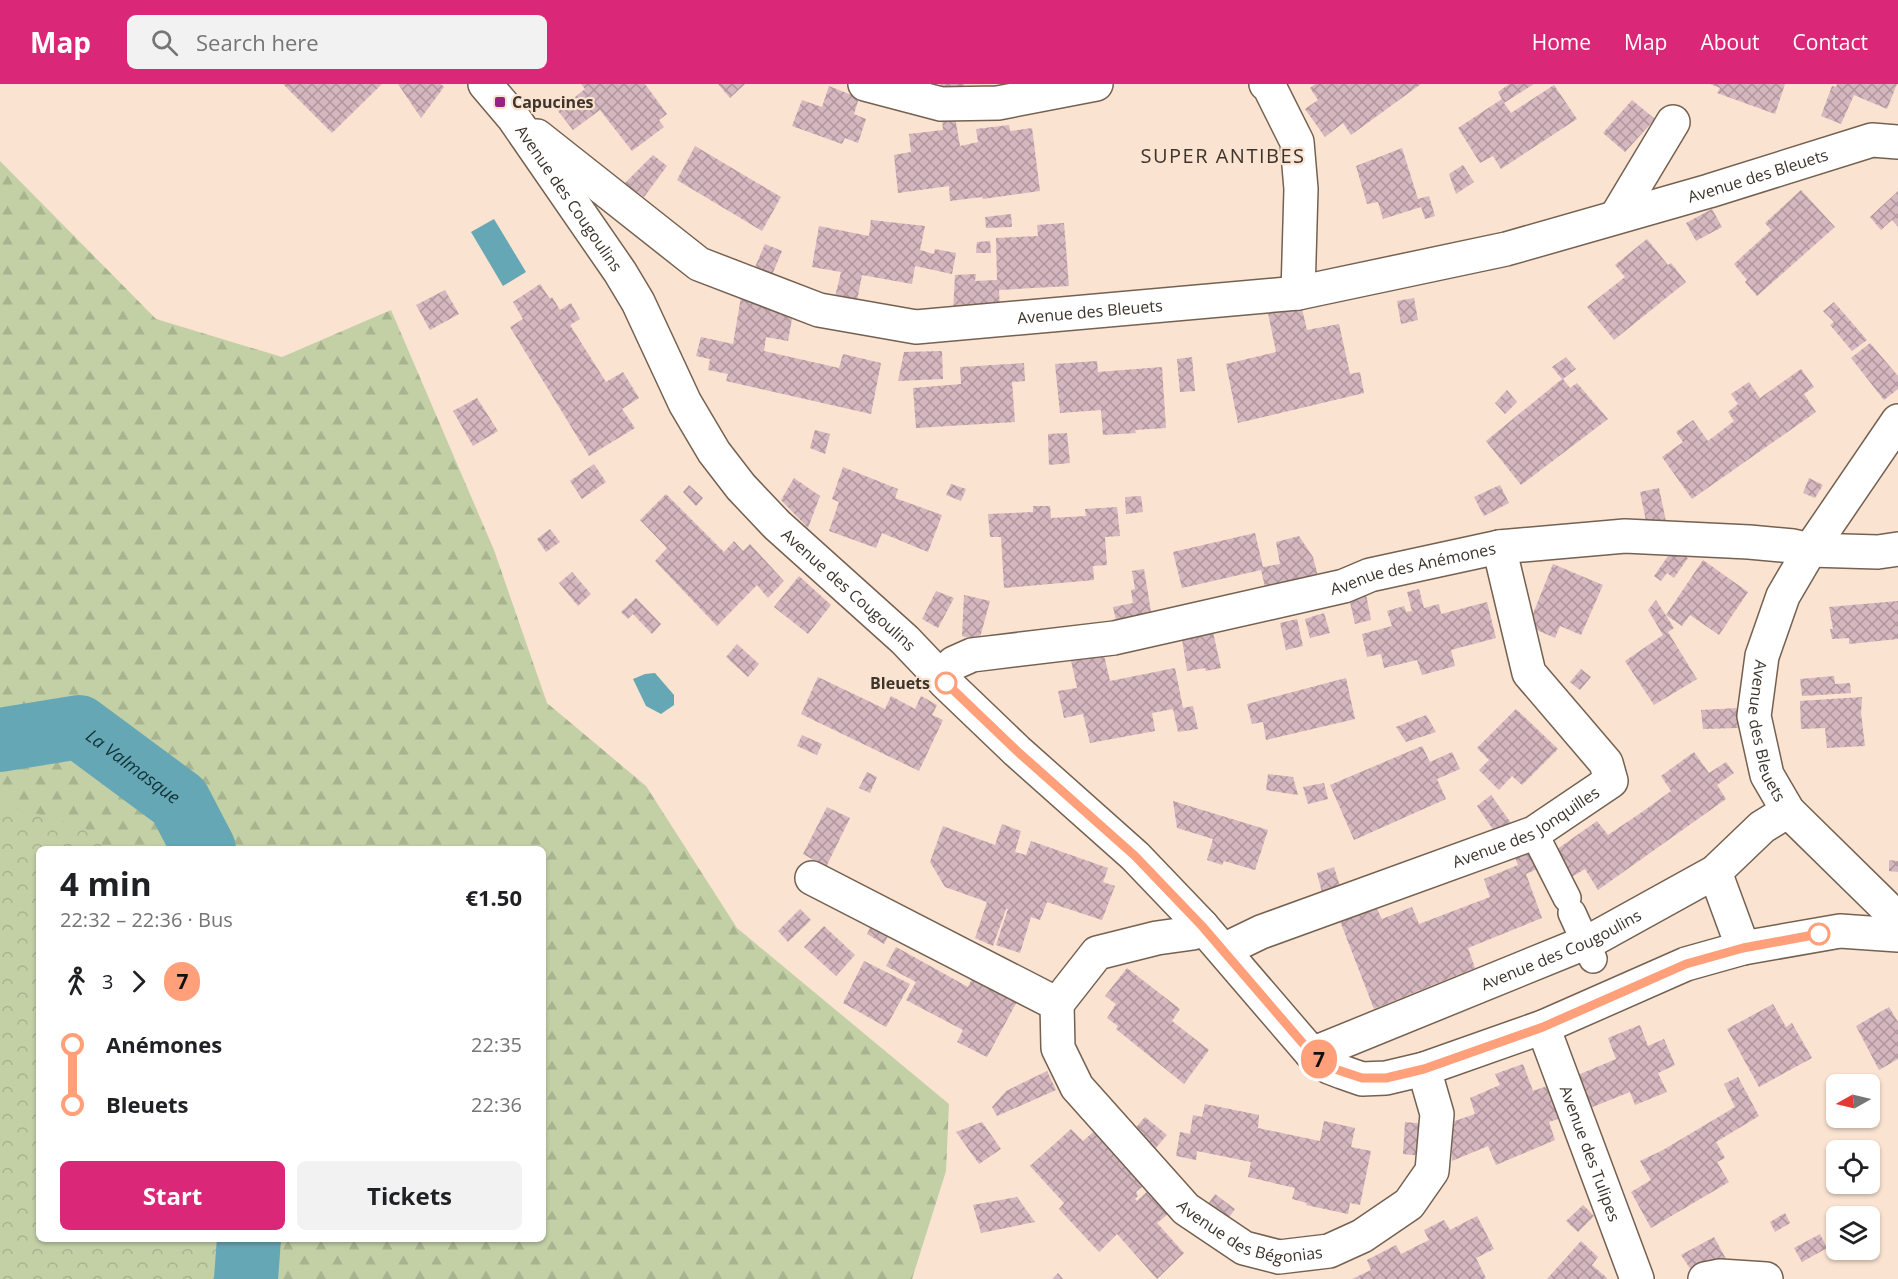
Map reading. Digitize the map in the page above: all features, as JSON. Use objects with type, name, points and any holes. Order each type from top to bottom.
[{"type":"street","name":"Avenue des Bleuets","points":[[485,84],[580,188],[699,264],[819,310],[916,327],[1298,293],[1506,249],[1709,191],[1872,140],[1898,142]]},
{"type":"street","points":[[864,84],[941,104],[998,103],[1096,84]]},
{"type":"street","points":[[1266,84],[1297,142],[1301,189],[1298,293]]},
{"type":"street","points":[[1616,217],[1673,122]]},
{"type":"street","name":"Avenue des Cougoulins","points":[[580,188],[620,272],[638,302],[685,403],[714,452],[741,487],[777,525],[905,640],[1017,751],[1135,856],[1202,926],[1312,1054],[1329,1067],[1362,1078],[1386,1078],[1424,1069],[1543,1027],[1597,968],[1715,872],[1762,827],[1788,811]]},
{"type":"street","name":"Avenue des Bleuets","points":[[1898,421],[1810,550],[1783,596],[1761,656],[1754,716],[1767,775],[1788,811],[1898,920]]},
{"type":"street","name":"Avenue des Anémones","points":[[940,676],[954,663],[972,655],[1114,638],[1344,586],[1370,575],[1499,548],[1625,536],[1749,542],[1810,550],[1878,552],[1898,549]]},
{"type":"street","name":"Avenue des Jonquilles","points":[[1225,952],[1232,946],[1262,932],[1534,833],[1611,781],[1606,763],[1530,673],[1499,548]]},
{"type":"street","points":[[1534,833],[1597,968]]},
{"type":"street","points":[[1715,872],[1743,948]]},
{"type":"street","points":[[1840,931],[1847,914],[1852,874]]},
{"type":"street","points":[[812,878],[1057,1004],[1096,953],[1156,938],[1193,933],[1202,926]]},
{"type":"street","name":"Avenue des Cougoulins","points":[[1312,1054],[1597,968],[1686,964],[1743,948],[1840,931],[1898,935]]},
{"type":"street","name":"Avenue des Bégonias","points":[[1057,1004],[1058,1048],[1077,1088],[1186,1209],[1244,1248],[1279,1257],[1329,1251],[1362,1236],[1409,1204],[1432,1172],[1437,1114],[1424,1069]]},
{"type":"street","name":"Avenue des Tulipes","points":[[1543,1027],[1637,1279]]},
{"type":"street","points":[[1705,1279],[1720,1276],[1766,1279]]},
{"type":"green space","points":[[0,161],[156,319],[282,357],[391,310],[494,550],[547,703],[646,786],[737,928],[949,1104],[946,1171],[912,1279],[0,1279]]},
{"type":"green space","points":[[0,803],[85,828],[102,846],[36,846],[36,1242],[242,1242],[244,1279],[0,1279]]},
{"type":"water","points":[[494,219],[526,272],[503,286],[471,232]]},
{"type":"water","points":[[655,673],[674,695],[674,705],[661,714],[646,706],[633,679]]},
{"type":"building","points":[[283,84],[382,84],[332,133]]},
{"type":"building","points":[[398,84],[441,84],[444,87],[421,118]]},
{"type":"building","points":[[581,84],[645,84],[667,114],[659,120],[664,127],[632,151],[600,110],[573,130],[558,111],[585,89]]},
{"type":"building","points":[[718,84],[745,84],[730,98]]},
{"type":"building","points":[[940,84],[964,84],[965,96],[940,94]]},
{"type":"building","points":[[1315,84],[1421,84],[1351,135],[1343,123],[1325,137],[1305,109],[1318,100],[1310,88]]},
{"type":"building","points":[[1509,84],[1534,84],[1504,103],[1511,113],[1554,85],[1577,119],[1501,169],[1493,156],[1480,163],[1458,128],[1502,99],[1498,92]]},
{"type":"building","points":[[1710,84],[1785,84],[1775,114],[1717,93],[1720,88]]},
{"type":"building","points":[[1837,84],[1897,84],[1887,109],[1854,95],[1841,124],[1821,116],[1832,86],[1836,87]]},
{"type":"building","points":[[829,86],[859,98],[854,114],[866,119],[858,143],[845,138],[842,144],[792,126],[802,100],[822,107]]},
{"type":"building","points":[[1632,100],[1655,119],[1625,152],[1603,133]]},
{"type":"building","points":[[955,117],[960,146],[978,142],[976,129],[1009,125],[1010,131],[1032,128],[1040,191],[950,201],[949,186],[898,193],[894,155],[911,152],[909,134],[943,130],[942,119]]},
{"type":"building","points":[[695,146],[781,197],[762,231],[677,180]]},
{"type":"building","points":[[1402,148],[1418,199],[1429,196],[1435,216],[1425,219],[1421,207],[1383,219],[1378,202],[1367,204],[1356,166]]},
{"type":"building","points":[[653,155],[667,166],[644,197],[624,184]]},
{"type":"building","points":[[1463,165],[1474,182],[1456,194],[1449,174]]},
{"type":"building","points":[[1801,190],[1835,227],[1757,296],[1734,264],[1771,230],[1765,223]]},
{"type":"building","points":[[1898,191],[1898,227],[1892,220],[1881,230],[1870,217]]},
{"type":"building","points":[[1712,209],[1722,227],[1696,241],[1686,223]]},
{"type":"building","points":[[1011,214],[1012,227],[986,228],[985,217]]},
{"type":"building","points":[[871,220],[925,226],[920,250],[934,254],[935,249],[956,253],[952,274],[915,266],[912,284],[862,275],[857,301],[835,297],[841,272],[812,267],[819,226],[869,236]]},
{"type":"building","points":[[1064,223],[1069,286],[999,290],[1000,310],[953,312],[955,275],[976,274],[975,281],[997,280],[996,238],[1038,236],[1037,225]]},
{"type":"building","points":[[1647,239],[1668,265],[1671,263],[1686,282],[1614,340],[1587,307],[1625,277],[1615,265]]},
{"type":"building","points":[[990,241],[991,253],[976,253],[977,242]]},
{"type":"building","points":[[765,244],[782,251],[772,275],[755,267]]},
{"type":"building","points":[[540,284],[560,310],[571,303],[580,319],[570,325],[606,382],[623,372],[639,398],[622,409],[635,428],[589,456],[510,327],[523,319],[513,302]]},
{"type":"building","points":[[445,290],[459,314],[430,330],[416,305]]},
{"type":"building","points":[[741,297],[792,319],[788,341],[766,337],[764,351],[839,368],[843,354],[881,363],[871,414],[726,381],[728,374],[708,370],[710,359],[696,356],[701,337],[733,344]]},
{"type":"building","points":[[1414,298],[1418,320],[1401,324],[1397,301]]},
{"type":"building","points":[[1834,302],[1867,340],[1852,351],[1830,325],[1834,322],[1823,311]]},
{"type":"building","points":[[1302,309],[1307,330],[1339,324],[1350,374],[1360,372],[1364,393],[1238,423],[1226,364],[1276,352],[1268,313]]},
{"type":"building","points":[[1870,343],[1898,376],[1898,389],[1884,400],[1851,358]]},
{"type":"building","points":[[942,351],[943,379],[898,381],[904,352]]},
{"type":"building","points":[[1192,357],[1195,391],[1180,392],[1177,359]]},
{"type":"building","points":[[1566,357],[1576,369],[1563,379],[1570,388],[1577,383],[1608,419],[1521,485],[1486,441],[1562,379],[1552,367]]},
{"type":"building","points":[[1097,361],[1098,372],[1162,367],[1166,428],[1103,435],[1101,410],[1060,413],[1055,364]]},
{"type":"building","points":[[1024,363],[1025,381],[1012,382],[1015,422],[916,428],[913,388],[961,384],[960,367]]},
{"type":"building","points":[[1801,369],[1814,387],[1804,394],[1816,412],[1692,499],[1662,457],[1683,442],[1676,432],[1693,420],[1708,441],[1734,421],[1728,412],[1738,404],[1731,394],[1749,382],[1760,398]]},
{"type":"building","points":[[1507,390],[1517,402],[1505,414],[1495,403]]},
{"type":"building","points":[[477,398],[498,431],[473,446],[453,411]]},
{"type":"building","points":[[815,430],[830,434],[825,454],[810,448]]},
{"type":"building","points":[[1067,433],[1070,463],[1049,465],[1048,434]]},
{"type":"building","points":[[594,464],[606,482],[582,499],[570,481]]},
{"type":"building","points":[[843,467],[898,489],[895,498],[942,515],[928,552],[882,533],[876,548],[829,531],[839,502],[832,499]]},
{"type":"building","points":[[794,478],[820,496],[808,528],[781,500]]},
{"type":"building","points":[[1809,478],[1823,485],[1815,498],[1803,493]]},
{"type":"building","points":[[951,484],[966,489],[961,501],[946,495]]},
{"type":"building","points":[[689,485],[703,498],[696,506],[683,492]]},
{"type":"building","points":[[1500,485],[1509,503],[1484,516],[1474,497]]},
{"type":"building","points":[[1659,488],[1667,526],[1647,526],[1640,492]]},
{"type":"building","points":[[666,494],[724,552],[734,541],[743,551],[750,544],[784,581],[768,598],[757,585],[717,626],[655,561],[667,548],[640,520]]},
{"type":"building","points":[[1141,496],[1143,512],[1126,514],[1125,497]]},
{"type":"building","points":[[1033,506],[1050,506],[1051,518],[1086,516],[1085,509],[1117,507],[1120,536],[1105,537],[1107,565],[1093,566],[1094,580],[1004,588],[1001,537],[990,537],[988,514],[1033,512]]},
{"type":"building","points":[[550,529],[560,542],[546,552],[537,539]]},
{"type":"building","points":[[1255,533],[1263,567],[1280,564],[1276,542],[1299,536],[1313,557],[1320,584],[1266,591],[1261,570],[1182,588],[1173,552]]},
{"type":"building","points":[[1673,549],[1688,558],[1674,578],[1667,573],[1661,581],[1654,576]]},
{"type":"building","points":[[1703,560],[1748,592],[1719,635],[1690,615],[1682,626],[1666,615]]},
{"type":"building","points":[[1553,564],[1603,585],[1581,635],[1560,626],[1555,638],[1528,626]]},
{"type":"building","points":[[1144,569],[1152,618],[1117,624],[1113,607],[1133,603],[1131,590],[1135,589],[1132,571]]},
{"type":"building","points":[[572,572],[591,594],[578,606],[559,583]]},
{"type":"building","points":[[799,576],[831,605],[808,634],[774,607]]},
{"type":"building","points":[[1419,589],[1424,608],[1439,604],[1441,614],[1487,602],[1496,638],[1451,650],[1455,666],[1422,675],[1417,660],[1384,668],[1381,654],[1367,657],[1362,634],[1392,626],[1387,611],[1404,606],[1406,612],[1412,611],[1407,592]]},
{"type":"building","points":[[936,591],[954,598],[938,628],[922,619]]},
{"type":"building","points":[[1366,594],[1371,620],[1355,624],[1349,598]]},
{"type":"building","points":[[964,595],[990,601],[979,641],[962,636]]},
{"type":"building","points":[[636,598],[661,624],[652,634],[633,614],[628,619],[621,612]]},
{"type":"building","points":[[1656,600],[1674,628],[1668,632],[1697,679],[1654,705],[1625,661],[1663,635],[1648,610]]},
{"type":"building","points":[[1898,601],[1898,639],[1849,644],[1849,638],[1832,639],[1830,629],[1833,629],[1829,607]]},
{"type":"building","points":[[1324,613],[1330,633],[1310,638],[1305,619]]},
{"type":"building","points":[[1297,619],[1303,646],[1286,650],[1280,623]]},
{"type":"building","points":[[1213,632],[1221,668],[1187,671],[1182,639]]},
{"type":"building","points":[[737,644],[759,664],[748,677],[726,657]]},
{"type":"building","points":[[1103,651],[1110,681],[1175,668],[1183,708],[1193,706],[1198,729],[1178,732],[1173,709],[1152,713],[1155,731],[1090,743],[1083,714],[1064,718],[1058,691],[1077,688],[1070,656]]},
{"type":"building","points":[[1581,669],[1591,677],[1580,690],[1570,682]]},
{"type":"building","points":[[1834,676],[1835,684],[1850,683],[1851,693],[1802,696],[1800,679]]},
{"type":"building","points":[[818,677],[885,709],[891,696],[915,709],[921,696],[937,705],[932,715],[943,720],[919,771],[801,714]]},
{"type":"building","points":[[1346,678],[1355,719],[1266,740],[1263,722],[1252,724],[1247,704]]},
{"type":"building","points":[[1862,697],[1861,713],[1865,746],[1827,748],[1825,728],[1801,729],[1800,701]]},
{"type":"building","points":[[1737,708],[1738,728],[1703,729],[1701,710]]},
{"type":"building","points":[[1516,709],[1558,749],[1522,785],[1512,776],[1499,790],[1479,770],[1489,760],[1477,748]]},
{"type":"building","points":[[1426,715],[1436,732],[1406,742],[1396,727]]},
{"type":"building","points":[[802,735],[822,744],[817,755],[797,746]]},
{"type":"building","points":[[1422,746],[1430,762],[1452,752],[1460,769],[1437,779],[1446,799],[1354,840],[1330,785]]},
{"type":"building","points":[[1694,752],[1709,773],[1726,762],[1734,773],[1717,785],[1726,799],[1598,890],[1585,869],[1570,878],[1556,850],[1597,821],[1608,835],[1642,812],[1671,791],[1661,776]]},
{"type":"building","points":[[867,772],[877,777],[870,793],[859,788]]},
{"type":"building","points":[[1268,774],[1293,777],[1298,795],[1266,790]]},
{"type":"building","points":[[1324,783],[1328,799],[1308,804],[1303,787]]},
{"type":"building","points":[[1491,795],[1511,823],[1496,834],[1477,806]]},
{"type":"building","points":[[1173,801],[1268,830],[1255,870],[1224,861],[1222,865],[1207,860],[1213,839],[1177,828]]},
{"type":"building","points":[[827,807],[850,818],[826,867],[803,854]]},
{"type":"building","points":[[1002,824],[1021,831],[1015,852],[1026,855],[1031,841],[1108,868],[1103,882],[1115,886],[1102,920],[1047,902],[1040,920],[1031,917],[1020,953],[996,945],[1008,909],[1006,909],[993,946],[975,938],[987,902],[945,887],[930,862],[943,826],[995,845]]},
{"type":"building","points":[[1512,849],[1528,850],[1539,868],[1526,874],[1542,918],[1468,948],[1475,968],[1374,1009],[1340,921],[1376,907],[1382,919],[1412,907],[1419,924],[1490,897],[1484,879],[1518,865]]},
{"type":"building","points":[[1889,860],[1898,861],[1898,872],[1889,871]]},
{"type":"building","points":[[1334,867],[1342,893],[1324,900],[1317,873]]},
{"type":"building","points":[[800,909],[811,920],[788,942],[778,931]]},
{"type":"building","points":[[874,920],[892,929],[884,944],[867,934]]},
{"type":"building","points":[[824,926],[855,955],[836,976],[804,947]]},
{"type":"building","points":[[896,947],[968,987],[975,973],[1020,996],[987,1057],[957,1042],[963,1030],[906,1000],[916,982],[886,966]]},
{"type":"building","points":[[864,961],[910,984],[886,1027],[843,1003]]},
{"type":"building","points":[[1127,968],[1180,1009],[1172,1021],[1209,1050],[1184,1084],[1116,1029],[1118,1026],[1107,1018],[1116,1004],[1105,996]]},
{"type":"building","points":[[1773,1004],[1786,1027],[1792,1023],[1812,1058],[1759,1087],[1727,1029]]},
{"type":"building","points":[[1889,1007],[1898,1022],[1898,1059],[1879,1070],[1856,1026]]},
{"type":"building","points":[[1640,1025],[1648,1046],[1664,1039],[1675,1065],[1658,1073],[1667,1092],[1635,1105],[1630,1092],[1585,1110],[1573,1077],[1616,1059],[1608,1038]]},
{"type":"building","points":[[1523,1064],[1533,1091],[1553,1084],[1566,1116],[1549,1122],[1555,1140],[1496,1165],[1488,1146],[1452,1161],[1452,1122],[1475,1114],[1470,1098],[1500,1085],[1495,1074]]},
{"type":"building","points":[[1047,1071],[1056,1090],[997,1116],[992,1107],[1006,1091]]},
{"type":"building","points":[[1738,1077],[1759,1116],[1716,1142],[1725,1158],[1717,1162],[1729,1182],[1651,1228],[1631,1192],[1651,1180],[1640,1161],[1663,1150],[1735,1107],[1724,1084]]},
{"type":"building","points":[[1205,1104],[1259,1115],[1258,1128],[1320,1141],[1324,1121],[1355,1128],[1351,1147],[1371,1151],[1360,1205],[1350,1203],[1348,1214],[1306,1205],[1307,1203],[1292,1199],[1295,1188],[1248,1177],[1251,1162],[1197,1151],[1196,1160],[1176,1156],[1180,1132],[1190,1134],[1193,1115],[1202,1117]]},
{"type":"building","points":[[1145,1117],[1167,1135],[1151,1153],[1132,1132]]},
{"type":"building","points":[[982,1122],[1001,1149],[979,1164],[956,1132]]},
{"type":"building","points":[[1405,1122],[1427,1124],[1424,1156],[1403,1154]]},
{"type":"building","points":[[1098,1128],[1144,1185],[1136,1192],[1138,1196],[1135,1199],[1137,1201],[1152,1187],[1174,1209],[1157,1223],[1184,1253],[1157,1279],[1117,1234],[1099,1252],[1059,1209],[1064,1203],[1030,1166],[1071,1129],[1083,1141]]},
{"type":"building","points":[[1215,1194],[1235,1209],[1225,1223],[1204,1210]]},
{"type":"building","points":[[1017,1197],[1035,1222],[981,1233],[973,1205]]},
{"type":"building","points":[[1583,1205],[1594,1216],[1578,1232],[1566,1221]]},
{"type":"building","points":[[1785,1213],[1790,1223],[1775,1232],[1770,1222]]},
{"type":"building","points":[[1477,1216],[1494,1249],[1476,1258],[1486,1278],[1352,1279],[1371,1270],[1367,1260],[1396,1245],[1401,1254],[1429,1240],[1424,1230],[1444,1220],[1450,1230]]},
{"type":"building","points":[[1820,1234],[1826,1246],[1826,1249],[1802,1262],[1794,1248]]},
{"type":"building","points":[[1714,1237],[1730,1266],[1691,1270],[1681,1255]]},
{"type":"building","points":[[1581,1241],[1598,1257],[1592,1265],[1607,1278],[1547,1279]]},
{"type":"building","points":[[1058,1273],[1063,1279],[1052,1279]]},
{"type":"waterway","name":"La Valmasque","points":[[0,740],[79,727],[179,801],[202,846]]},
{"type":"waterway","name":"La Valmasque","points":[[246,1279],[249,1242]]},
{"type":"bus line","name":"7","points":[[946,683],[1017,751],[1135,856],[1202,926],[1312,1054],[1329,1067],[1362,1078],[1386,1078],[1424,1069],[1543,1027],[1686,964],[1743,948],[1819,934]]},
{"type":"place","name":"Capucines","points":[[500,102]]},
{"type":"place","name":"Bleuets","points":[[946,683]]},
{"type":"district","name":"SUPER ANTIBES","points":[[1223,156]]}]
